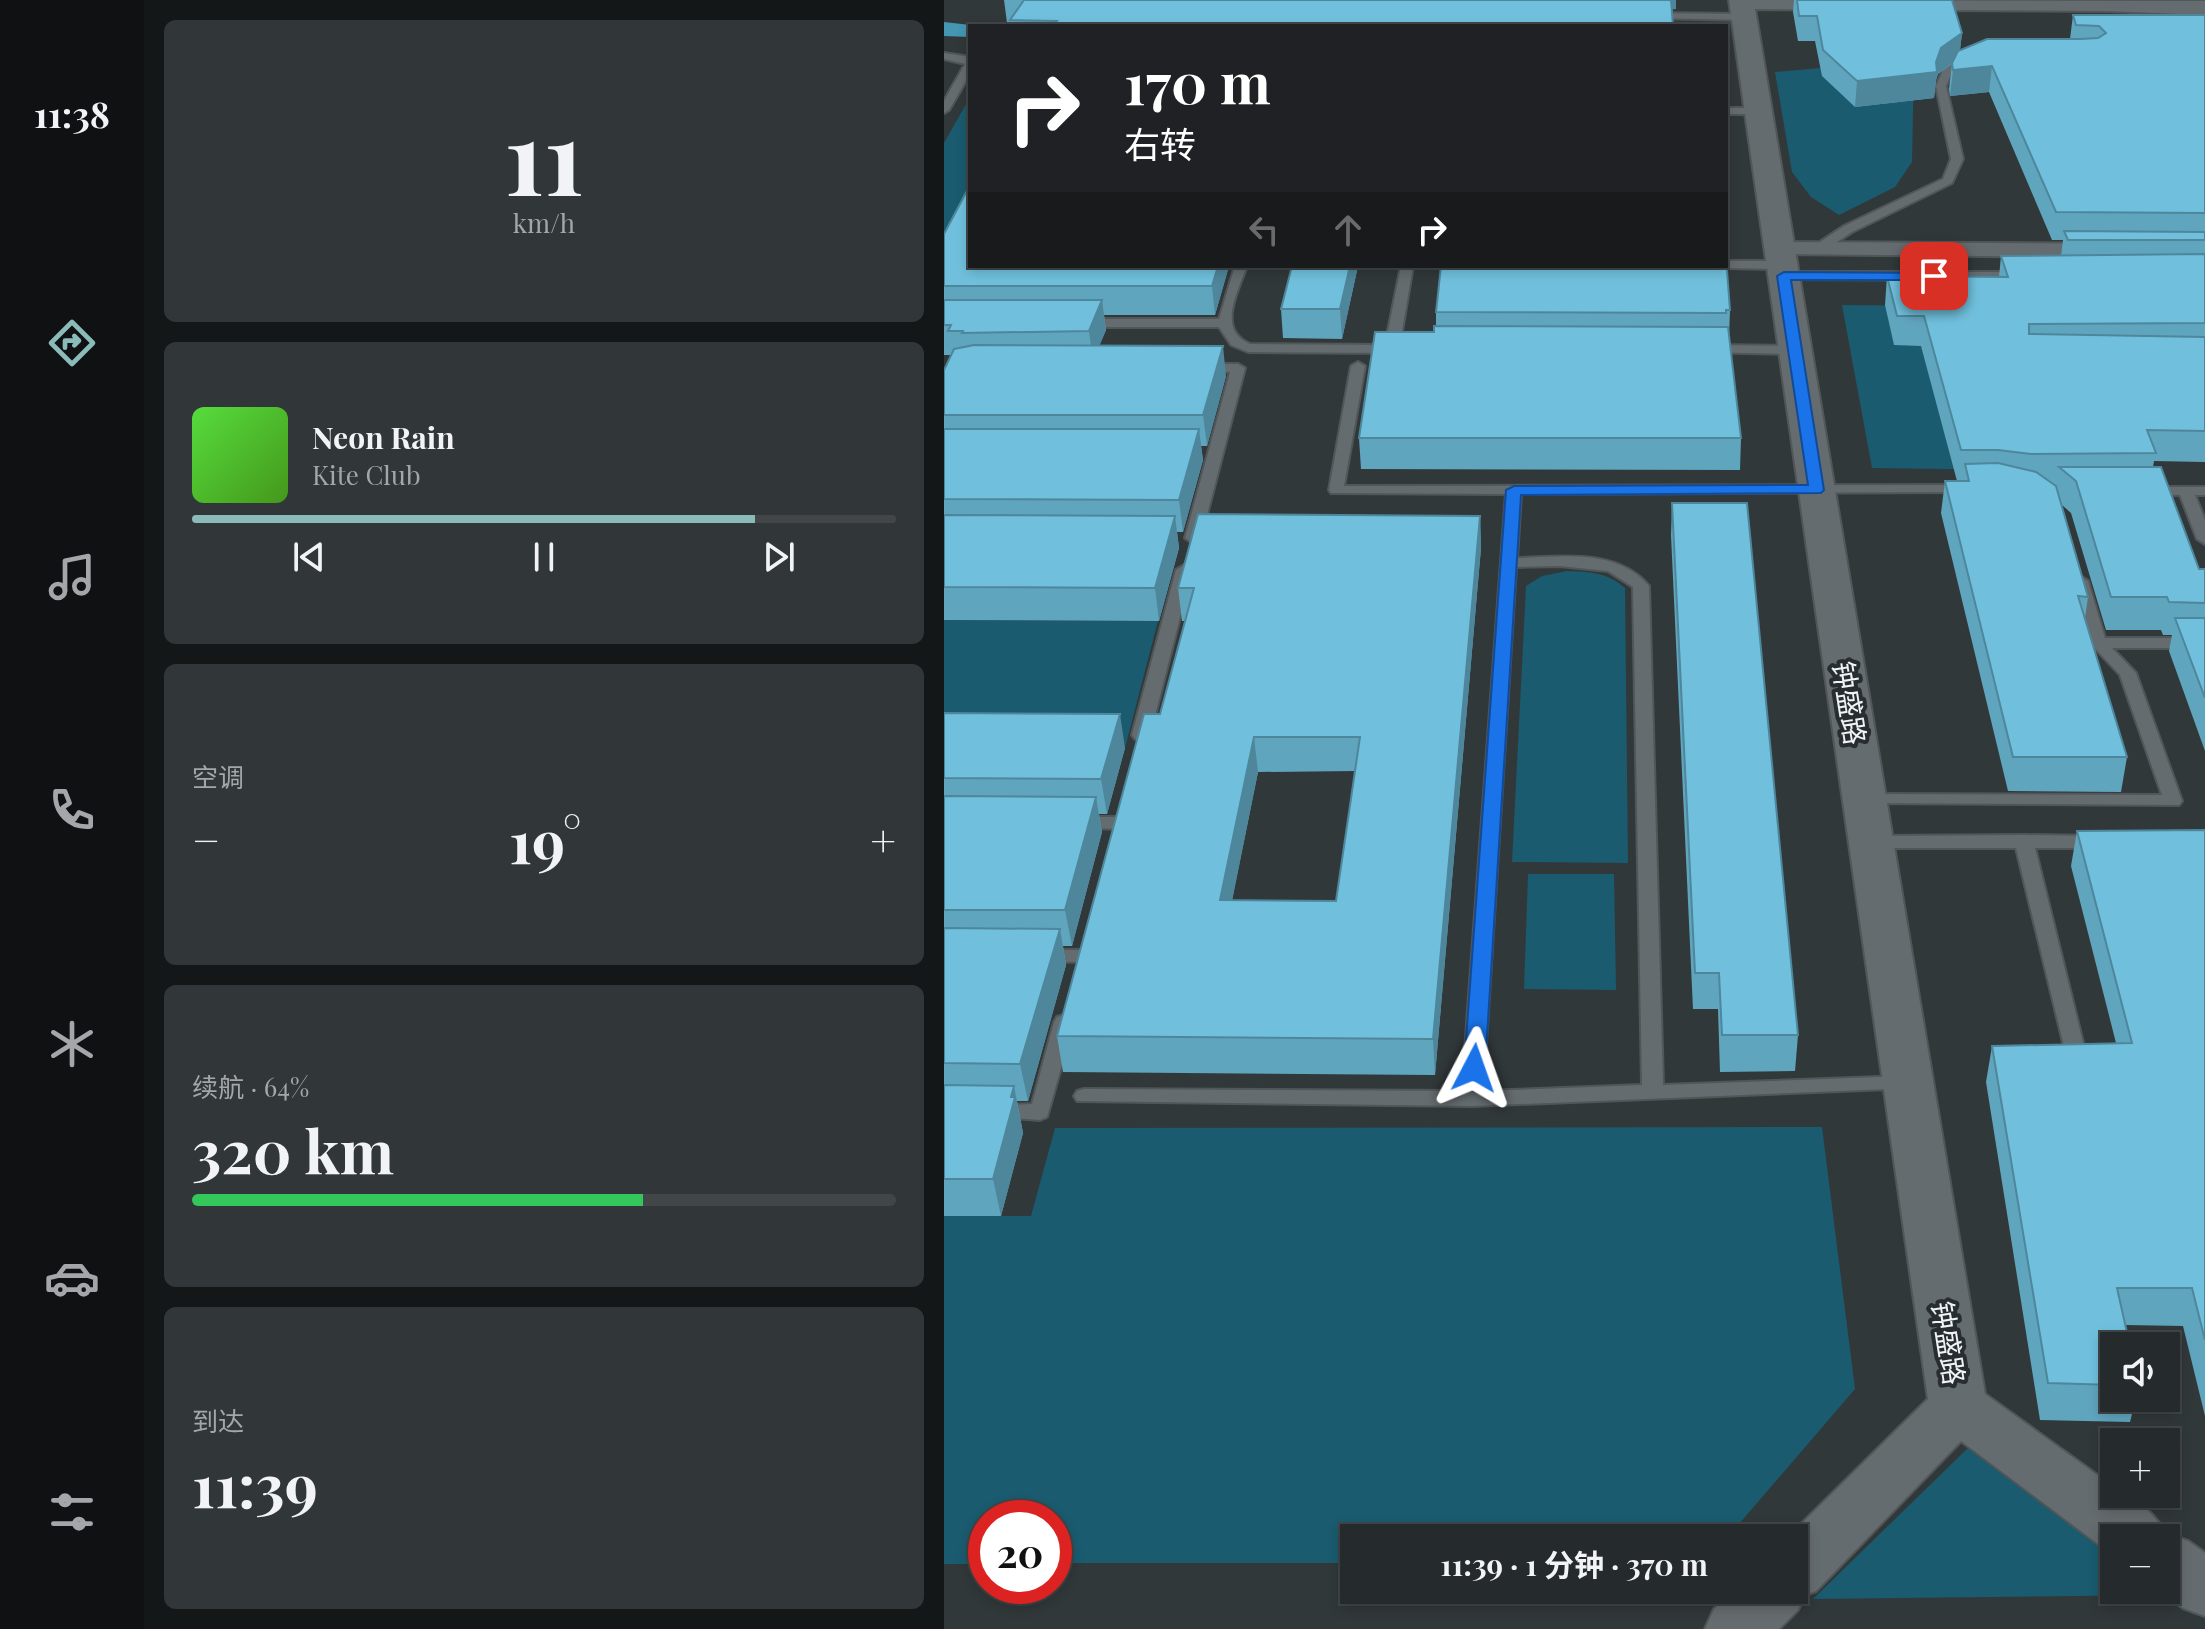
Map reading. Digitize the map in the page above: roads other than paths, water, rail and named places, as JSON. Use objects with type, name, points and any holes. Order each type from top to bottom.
[{"type":"street","points":[[1742,6],[2108,4],[2205,8]]},
{"type":"street","name":"钟盛路","points":[[1742,6],[1742,111],[1791,260],[1795,350],[1958,1406]]},
{"type":"street","points":[[1791,260],[2205,251]]},
{"type":"street","points":[[1808,1558],[1958,1406],[2118,1524]]},
{"type":"street","points":[[2180,1570],[2205,1588]]},
{"type":"street","points":[[1737,1629],[1762,1604]]},
{"type":"lane","points":[[1633,15],[1742,6]]},
{"type":"lane","points":[[944,56],[968,60]]},
{"type":"lane","points":[[1791,260],[1948,181],[1957,159],[1941,86],[1948,70],[1965,60],[1988,56]]},
{"type":"lane","points":[[944,110],[968,68]]},
{"type":"lane","points":[[1728,265],[1791,260],[2033,276]]},
{"type":"lane","points":[[1240,268],[1224,323],[1228,339],[1248,348],[1404,349]]},
{"type":"lane","points":[[1395,331],[1407,268]]},
{"type":"lane","points":[[1068,322],[1224,323]]},
{"type":"lane","points":[[1685,349],[1795,350]]},
{"type":"lane","points":[[1358,366],[1336,490],[1979,488]]},
{"type":"lane","points":[[1137,749],[1208,453],[1238,368],[1192,368]]},
{"type":"lane","points":[[1472,1099],[1514,490]]},
{"type":"lane","points":[[2129,490],[2205,491]]},
{"type":"lane","points":[[2186,491],[2205,539]]},
{"type":"lane","points":[[1864,799],[2173,801],[2128,673],[2098,643],[2073,557]]},
{"type":"lane","points":[[1507,563],[1613,566],[1632,574],[1641,586],[1653,1092]]},
{"type":"lane","points":[[2098,643],[2205,643]]},
{"type":"lane","points":[[1054,823],[1117,823]]},
{"type":"lane","points":[[2024,841],[2079,1067]]},
{"type":"lane","points":[[1870,842],[2114,842]]},
{"type":"lane","points":[[1020,956],[1082,956]]},
{"type":"lane","points":[[972,1111],[1040,1112],[1070,999]]},
{"type":"lane","points":[[1084,1096],[1472,1099],[1908,1083]]},
{"type":"waterway","points":[[944,29],[968,30]]}]
